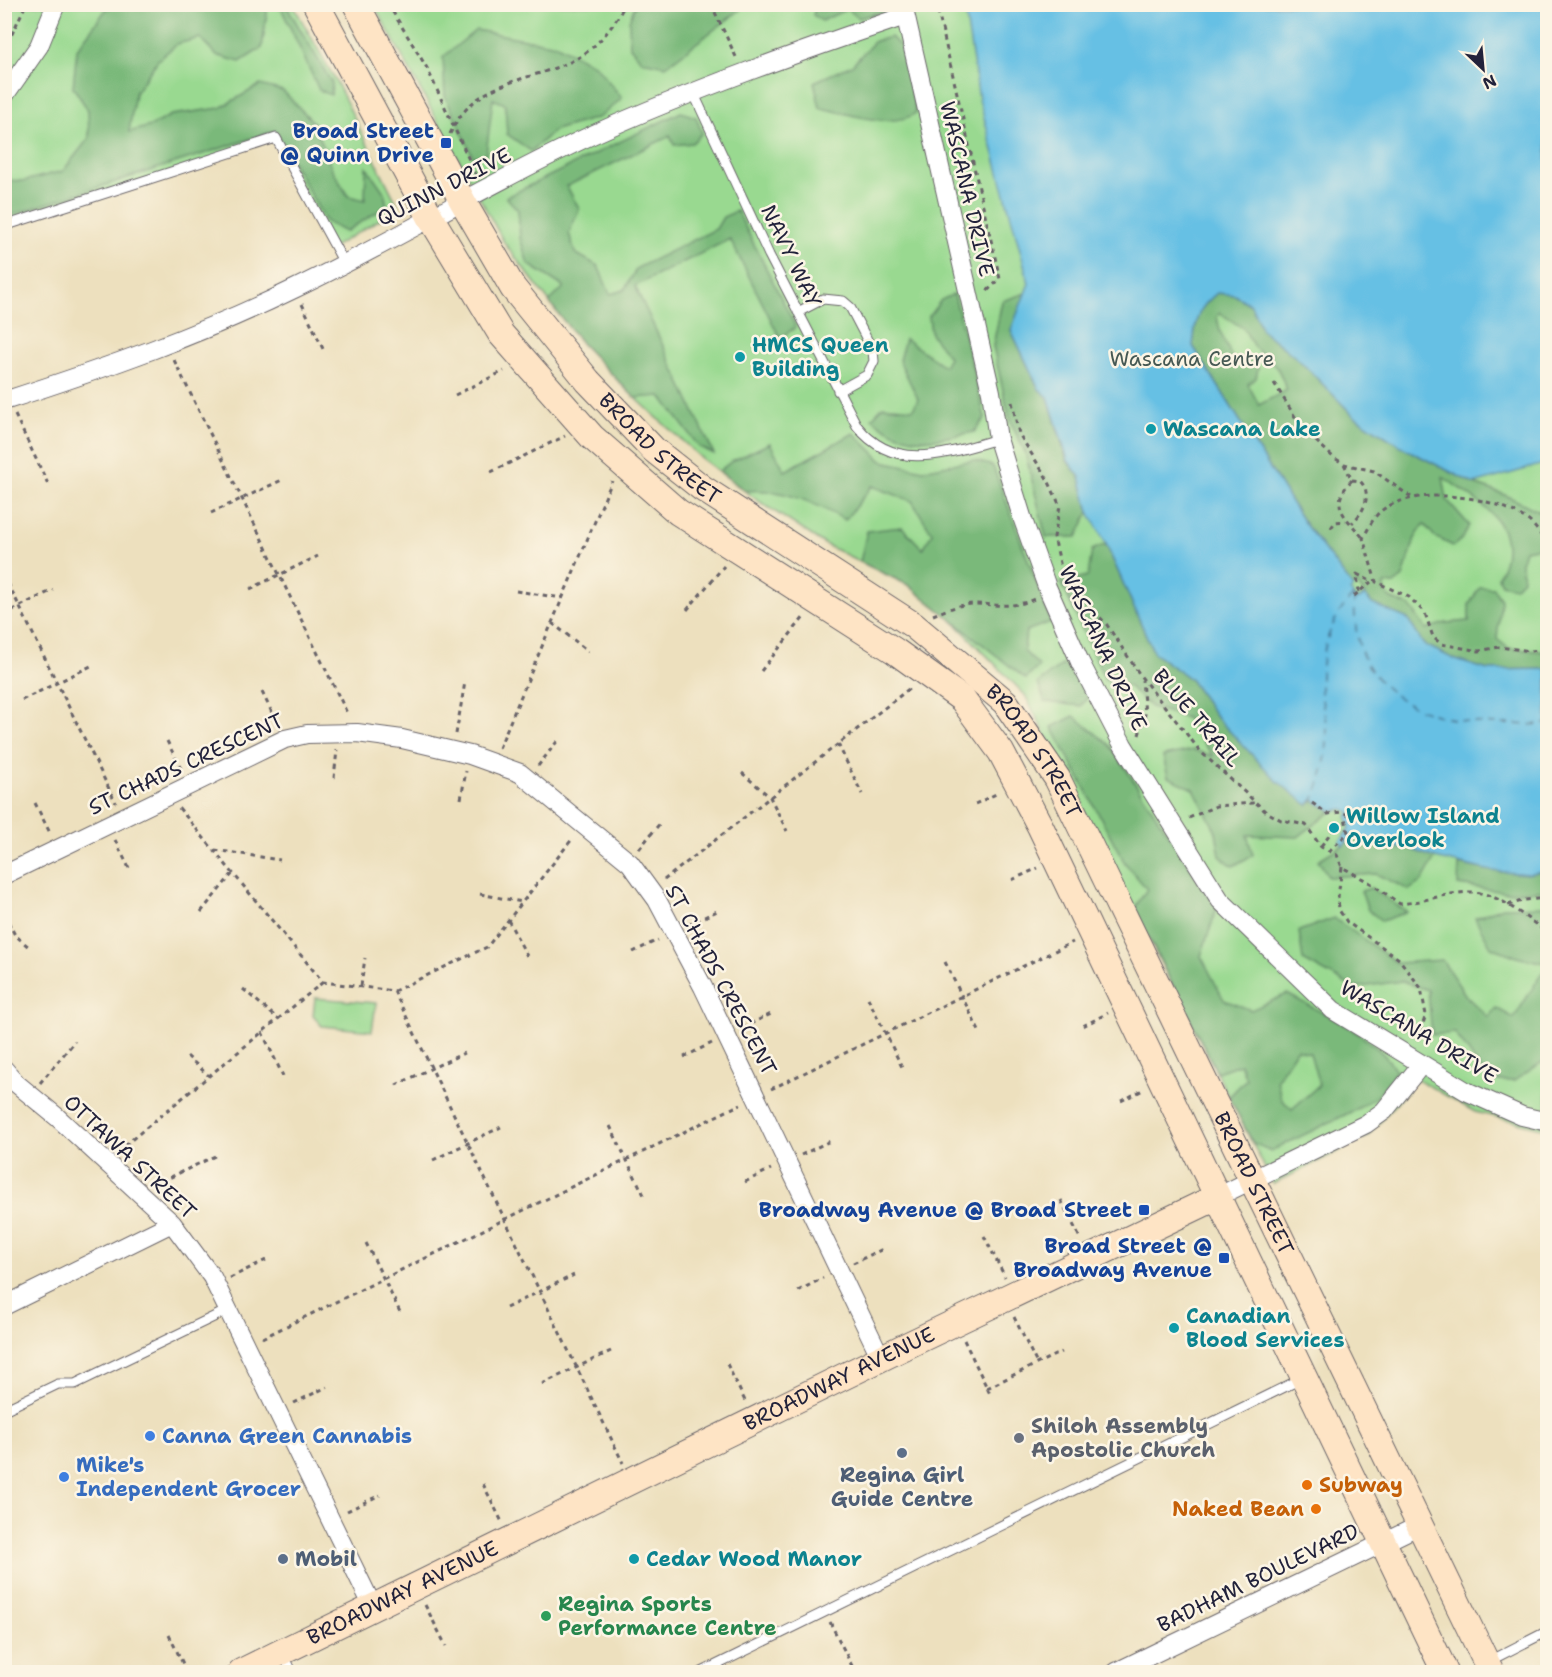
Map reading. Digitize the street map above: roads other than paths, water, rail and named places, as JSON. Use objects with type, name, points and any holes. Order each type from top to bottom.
[{"type":"main road","name":"BROAD STREET","points":[[316,4],[431,218],[501,334],[579,422],[678,512],[962,699],[1000,752],[1056,859],[1444,1672]]},
{"type":"main road","name":"BROAD STREET","points":[[356,4],[463,202],[513,288],[588,381],[654,450],[702,488],[913,625],[1005,702],[1057,778],[1489,1667]]},
{"type":"main road","name":"BROADWAY AVENUE","points":[[241,1672],[287,1663],[374,1609],[416,1587],[881,1358],[1217,1197]]},
{"type":"street","points":[[4,96],[39,46],[56,4]]},
{"type":"street","name":"QUINN DRIVE","points":[[6,401],[167,345],[295,289],[590,136],[693,92],[904,10]]},
{"type":"street","name":"WASCANA DRIVE","points":[[904,10],[991,392],[998,439],[1023,520],[1047,586],[1080,663],[1123,745],[1220,900],[1333,1010],[1466,1091],[1506,1110],[1548,1122]]},
{"type":"street","name":"ST CHADS CRESCENT","points":[[4,874],[285,739],[307,734],[348,733],[461,752],[493,763],[527,779],[628,862],[650,891],[703,987],[881,1358]]},
{"type":"street","name":"BROADWAY AVENUE","points":[[1217,1197],[1366,1124],[1384,1111],[1421,1065]]},
{"type":"street","name":"OTTAWA STREET","points":[[4,1069],[17,1092],[105,1161],[172,1223],[216,1285],[230,1309],[374,1609]]},
{"type":"street","points":[[4,1306],[172,1223]]},
{"type":"street","name":"BADHAM BOULEVARD","points":[[1116,1672],[1420,1525]]},
{"type":"lane","name":"NAVY WAY","points":[[693,92],[798,312],[856,426],[879,448],[896,454],[942,455],[998,439]]},
{"type":"lane","points":[[4,226],[276,138],[344,263]]},
{"type":"lane","points":[[798,312],[823,299],[834,298],[850,307],[855,315],[873,351],[874,361],[867,375],[838,391]]},
{"type":"lane","points":[[4,1410],[58,1384],[75,1384],[230,1309]]},
{"type":"lane","points":[[702,1672],[1303,1378]]},
{"type":"lane","points":[[1489,1667],[1548,1632]]},
{"type":"water","name":"Wascana Lake","points":[[964,5],[1547,5],[1547,463],[1474,484],[1402,447],[1354,416],[1299,360],[1262,330],[1251,305],[1235,295],[1217,293],[1204,305],[1196,323],[1193,346],[1305,524],[1353,587],[1350,591],[1357,600],[1365,595],[1372,604],[1408,619],[1423,644],[1456,660],[1488,670],[1547,669],[1547,870],[1528,874],[1491,871],[1435,858],[1406,847],[1392,848],[1366,841],[1353,834],[1343,846],[1340,841],[1350,828],[1347,816],[1350,812],[1343,809],[1332,811],[1313,800],[1308,805],[1277,781],[1218,719],[1190,679],[1154,653],[1106,544],[1089,512],[1080,477],[1068,461],[1048,397],[1039,389],[1011,330],[1029,283],[979,99]]},
{"type":"place","name":"Broad Street @ Quinn Drive","points":[[446,143]]},
{"type":"place","name":"HMCS Queen Building","points":[[740,357]]},
{"type":"place","name":"Wascana Lake","points":[[1151,429]]},
{"type":"place","name":"Willow Island Overlook","points":[[1334,828]]},
{"type":"place","name":"Broadway Avenue @ Broad Street","points":[[1144,1210]]},
{"type":"place","name":"Broad Street @ Broadway Avenue","points":[[1224,1258]]},
{"type":"place","name":"Canadian Blood Services","points":[[1174,1328]]},
{"type":"place","name":"Canna Green Cannabis","points":[[150,1436]]},
{"type":"place","name":"Shiloh Assembly Apostolic Church","points":[[1019,1438]]},
{"type":"place","name":"Regina Girl Guide Centre","points":[[902,1453]]},
{"type":"place","name":"Mike's Independent Grocer","points":[[64,1477]]},
{"type":"place","name":"Subway","points":[[1307,1485]]},
{"type":"place","name":"Naked Bean","points":[[1316,1509]]},
{"type":"place","name":"Mobil","points":[[283,1559]]},
{"type":"place","name":"Cedar Wood Manor","points":[[634,1559]]},
{"type":"place","name":"Regina Sports Performance Centre","points":[[546,1616]]},
{"type":"park label","name":"Wascana Centre","points":[[1192,359]]}]
